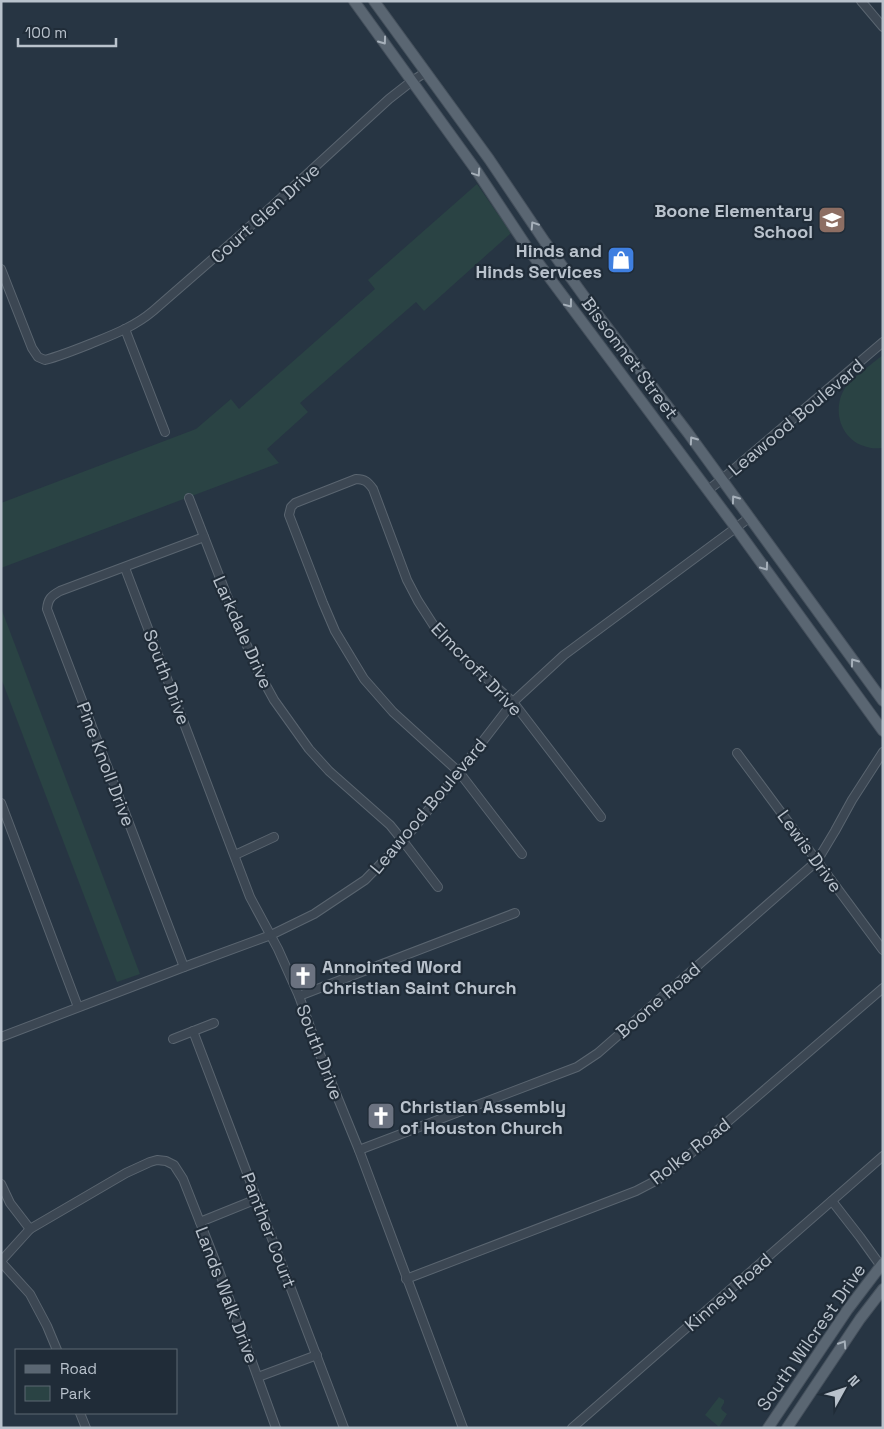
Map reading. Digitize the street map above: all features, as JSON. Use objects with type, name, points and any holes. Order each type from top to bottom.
[{"type":"main road","name":"Bissonnet Street","points":[[354,1],[476,170],[531,253],[736,528],[883,731]]},
{"type":"main road","name":"Bissonnet Street","points":[[374,1],[490,159],[545,242],[594,310],[688,433],[883,701]]},
{"type":"main road","points":[[636,393],[649,381]]},
{"type":"main road","name":"South Wilcrest Drive","points":[[774,1426],[848,1309],[882,1266]]},
{"type":"main road","name":"South Wilcrest Drive","points":[[787,1428],[860,1319],[883,1289]]},
{"type":"street","points":[[861,1],[883,27]]},
{"type":"street","name":"Court Glen Drive","points":[[3,280],[32,348],[38,356],[45,360],[58,357],[125,329],[153,312],[389,99],[426,72]]},
{"type":"street","points":[[1,269],[3,280]]},
{"type":"street","points":[[125,329],[165,432]]},
{"type":"street","name":"Leawood Boulevard","points":[[708,490],[883,342]]},
{"type":"street","name":"Elmcroft Drive","points":[[459,772],[393,712],[364,679],[335,632],[289,515],[291,507],[295,503],[356,479],[368,482],[407,580],[432,624],[464,658],[513,702],[602,817]]},
{"type":"street","name":"Larkdale Drive","points":[[189,498],[257,670],[274,700],[308,749],[329,771],[390,825],[438,887]]},
{"type":"street","name":"Leawood Boulevard","points":[[1,1037],[271,935],[314,914],[364,880],[403,841],[513,702],[570,650],[749,518]]},
{"type":"street","name":"Pine Knoll Drive","points":[[184,967],[47,609],[48,600],[53,595],[204,537]]},
{"type":"street","name":"South Drive","points":[[125,568],[250,897],[278,949],[299,996],[463,1428]]},
{"type":"street","name":"Boone Road","points":[[358,1150],[577,1067],[598,1053],[817,861],[852,800],[883,752]]},
{"type":"street","name":"Lewis Drive","points":[[737,753],[883,950]]},
{"type":"street","points":[[459,772],[522,854]]},
{"type":"street","points":[[1,804],[78,1007]]},
{"type":"street","points":[[235,855],[274,837]]},
{"type":"street","points":[[299,996],[515,913]]},
{"type":"street","name":"Rolke Road","points":[[406,1280],[636,1191],[660,1179],[883,988]]},
{"type":"street","points":[[173,1039],[214,1023]]},
{"type":"street","name":"Panther Court","points":[[193,1031],[344,1428]]},
{"type":"street","name":"Kinney Road","points":[[572,1428],[883,1156]]},
{"type":"street","name":"Lands Walk Drive","points":[[30,1229],[126,1173],[150,1162],[166,1161],[174,1165],[183,1179],[200,1222],[276,1428]]},
{"type":"street","points":[[1,1184],[10,1203],[30,1229],[1,1261],[30,1294],[48,1326],[57,1349]]},
{"type":"street","points":[[200,1222],[257,1199]]},
{"type":"street","points":[[832,1201],[882,1266]]},
{"type":"street","points":[[258,1377],[317,1355]]},
{"type":"street","points":[[80,1414],[86,1428]]},
{"type":"green space","points":[[477,184],[511,233],[424,311],[416,302],[300,403],[308,412],[267,449],[279,463],[1,568],[1,503],[196,429],[231,399],[239,409],[375,289],[368,280]]},
{"type":"green space","points":[[883,355],[883,448],[871,448],[858,444],[845,431],[841,424],[839,406],[845,388],[862,371]]},
{"type":"green space","points":[[1,608],[140,974],[117,982],[1,678]]},
{"type":"green space","points":[[719,1397],[724,1400],[721,1408],[727,1414],[719,1427],[705,1415]]},
{"type":"place","name":"Boone Elementary School","points":[[832,220]]},
{"type":"place","name":"Hinds and Hinds Services","points":[[621,260]]},
{"type":"place","name":"Annointed Word Christian Saint Church","points":[[303,976]]},
{"type":"place","name":"Christian Assembly of Houston Church","points":[[381,1116]]}]
